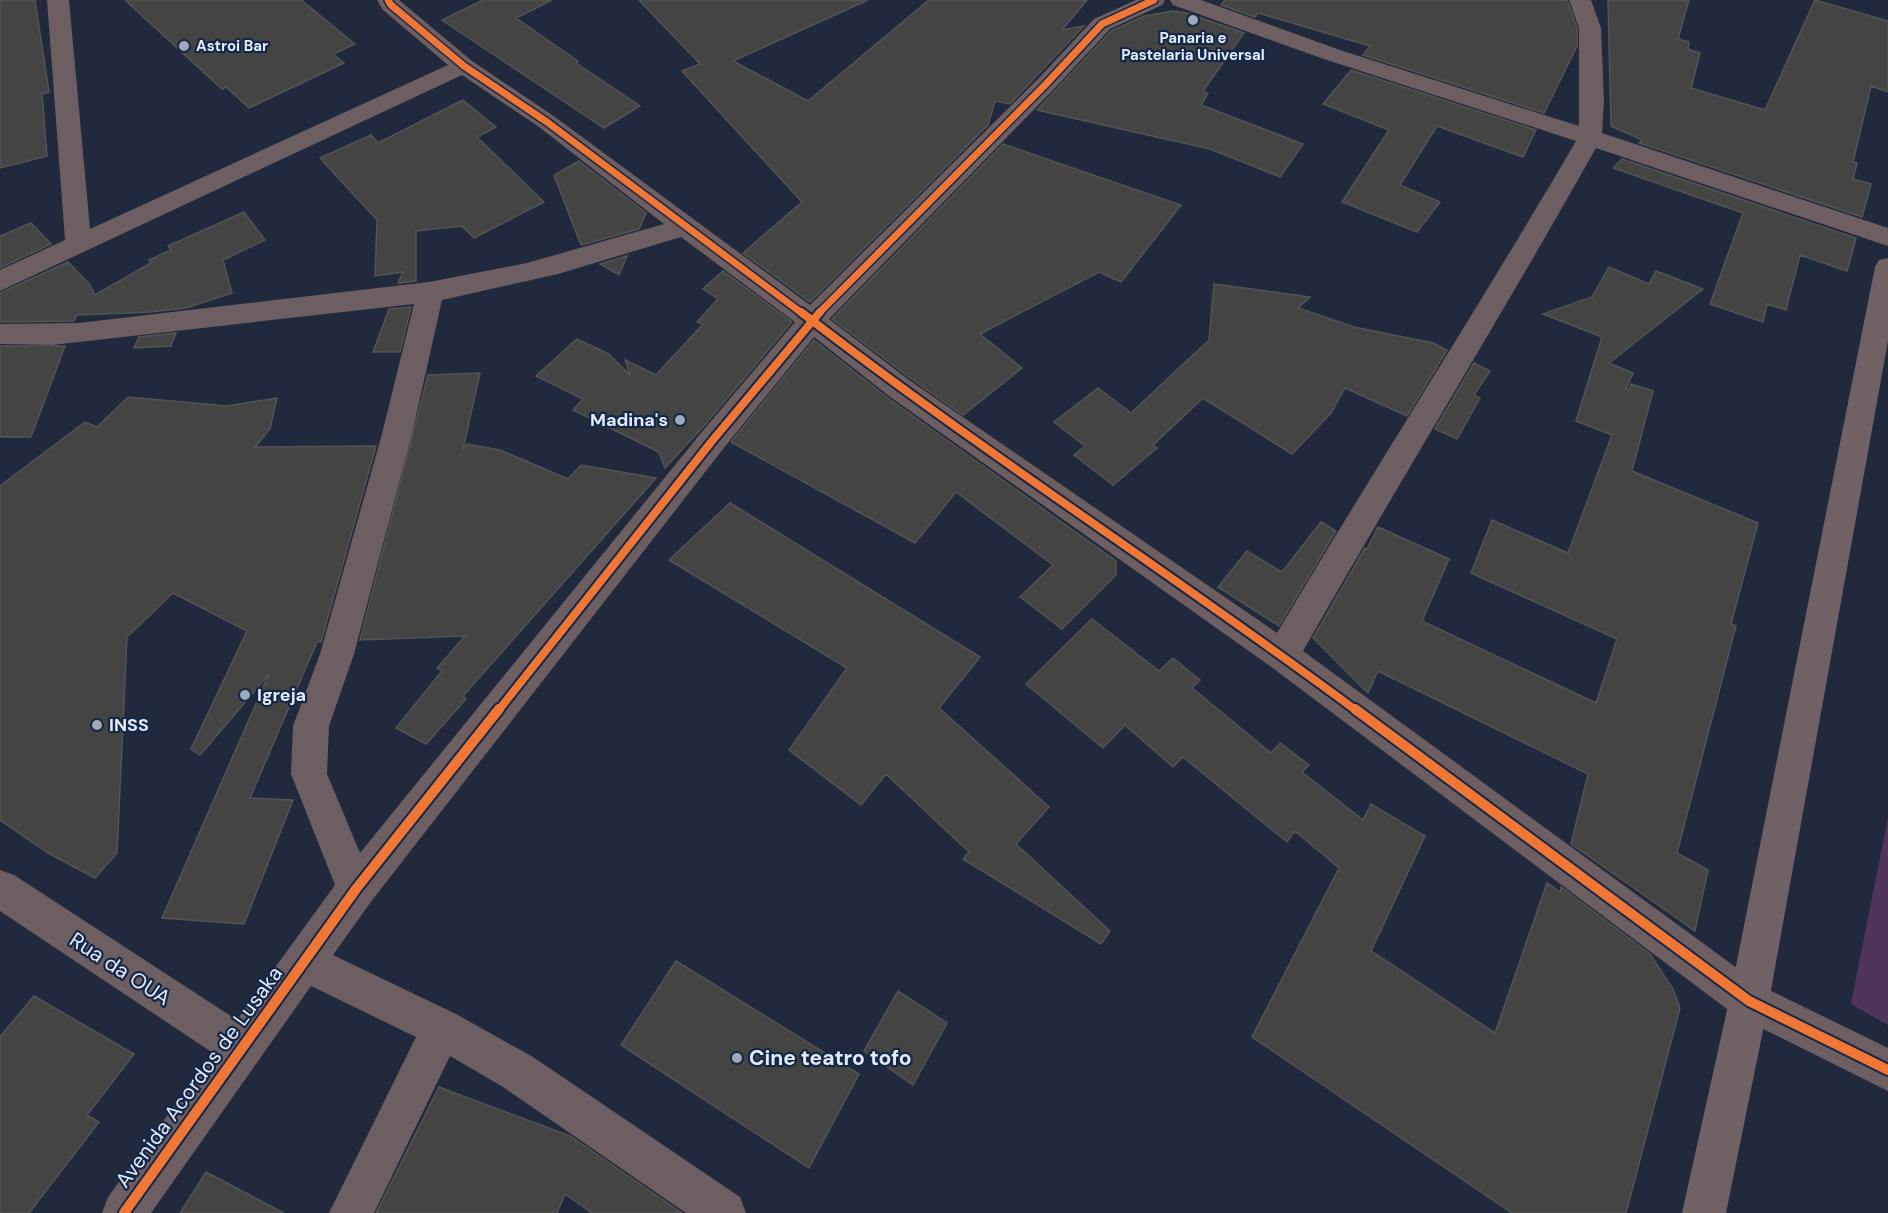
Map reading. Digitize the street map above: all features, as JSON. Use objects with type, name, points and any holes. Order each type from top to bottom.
[{"type":"main road","points":[[1704,1213],[1749,1001],[1888,267]]},
{"type":"street","points":[[58,0],[78,243]]},
{"type":"street","points":[[388,0],[391,5],[464,66],[547,122],[899,388],[1282,655],[1749,1001],[1888,1070]]},
{"type":"street","points":[[1101,12],[1154,0]]},
{"type":"street","points":[[1181,0],[1224,18],[1371,68],[1590,137],[1888,237]]},
{"type":"street","points":[[1282,655],[1387,475],[1517,264],[1590,137],[1592,101],[1590,28],[1580,0]]},
{"type":"street","name":"Avenida Acordos de Lusaka","points":[[124,1213],[356,889],[712,441],[812,320],[1038,92],[1101,12]]},
{"type":"street","points":[[0,281],[464,66]]},
{"type":"street","points":[[0,334],[41,336],[93,333],[209,317],[430,292],[540,270],[685,227]]},
{"type":"street","points":[[356,889],[309,774],[311,726],[337,654],[397,434],[430,292]]},
{"type":"street","name":"Rua da OUA","points":[[0,889],[241,1047]]},
{"type":"street","points":[[304,962],[442,1028],[518,1072],[724,1213]]},
{"type":"street","points":[[351,1213],[442,1028]]},
{"type":"shaded area","points":[[1888,817],[1888,1025],[1851,1004]]},
{"type":"building","points":[[0,0],[35,0],[49,92],[42,94],[47,156],[0,168]]},
{"type":"building","points":[[125,0],[301,0],[355,44],[333,54],[344,63],[249,108],[226,87],[222,89]]},
{"type":"building","points":[[483,0],[552,0],[516,18],[578,61],[576,63],[640,106],[604,128],[442,20]]},
{"type":"building","points":[[639,0],[868,0],[733,61],[808,101],[929,0],[1087,0],[1062,30],[1084,26],[1010,104],[995,101],[988,125],[810,302],[743,253],[802,202],[682,71],[700,64]]},
{"type":"building","points":[[1225,0],[1567,0],[1577,28],[1577,46],[1544,113],[1363,55],[1370,46],[1258,13],[1255,17],[1221,5]]},
{"type":"building","points":[[1608,0],[1689,0],[1678,39],[1689,42],[1688,49],[1700,53],[1691,88],[1765,110],[1815,0],[1888,21],[1888,92],[1871,86],[1853,162],[1857,163],[1853,179],[1871,184],[1862,217],[1639,143],[1642,140],[1611,126]]},
{"type":"building","points":[[1173,11],[1187,13],[1244,33],[1203,91],[1208,93],[1201,105],[1303,144],[1280,177],[1210,149],[1037,110],[1111,31],[1144,16]]},
{"type":"building","points":[[1351,70],[1536,130],[1523,157],[1437,126],[1400,185],[1440,202],[1417,232],[1342,202],[1389,130],[1323,104]]},
{"type":"building","points":[[463,100],[496,127],[477,137],[544,202],[474,238],[462,226],[416,231],[416,281],[398,283],[403,272],[375,276],[377,220],[320,158],[371,135],[378,143]]},
{"type":"building","points":[[1003,144],[1181,205],[1121,282],[1099,272],[980,334],[1022,368],[963,415],[832,319]]},
{"type":"building","points":[[1622,159],[1856,238],[1847,271],[1800,255],[1786,310],[1767,304],[1763,322],[1710,304],[1743,213],[1613,168]]},
{"type":"building","points":[[579,161],[646,213],[639,229],[581,245],[554,175]]},
{"type":"building","points":[[244,212],[265,240],[223,260],[232,293],[186,308],[77,315],[74,321],[0,322],[0,293],[68,262],[90,285],[95,295],[151,263],[149,260],[171,250],[168,246]]},
{"type":"building","points":[[31,223],[51,244],[0,268],[0,236]]},
{"type":"building","points":[[627,256],[619,275],[600,264]]},
{"type":"building","points":[[1609,267],[1649,284],[1656,271],[1703,289],[1609,363],[1633,373],[1626,389],[1629,390],[1631,384],[1653,391],[1632,471],[1758,523],[1731,624],[1736,626],[1677,853],[1708,870],[1695,931],[1571,844],[1588,774],[1378,671],[1368,693],[1313,638],[1378,527],[1449,559],[1422,621],[1596,703],[1617,639],[1471,573],[1492,520],[1568,553],[1612,435],[1576,421],[1602,337],[1543,314],[1592,297]]},
{"type":"building","points":[[723,271],[792,322],[665,468],[659,452],[573,410],[583,399],[536,376],[577,339],[609,354],[630,375],[625,360],[656,375],[703,324],[697,322],[718,299],[703,289]]},
{"type":"building","points":[[1214,284],[1310,297],[1298,308],[1354,327],[1433,343],[1447,350],[1407,416],[1345,388],[1331,413],[1292,454],[1203,398],[1153,445],[1157,448],[1113,485],[1074,455],[1085,446],[1054,422],[1098,388],[1131,413],[1209,340]]},
{"type":"building","points":[[411,307],[400,352],[373,352],[389,309]]},
{"type":"building","points":[[176,333],[171,346],[134,348],[139,337]]},
{"type":"building","points":[[814,340],[888,398],[1116,561],[1116,575],[1062,629],[1020,597],[1053,565],[956,492],[915,543],[731,442]]},
{"type":"building","points":[[0,346],[65,346],[31,437],[0,437]]},
{"type":"building","points":[[1474,363],[1490,371],[1474,395],[1480,398],[1457,439],[1435,429]]},
{"type":"building","points":[[480,373],[463,449],[467,444],[500,450],[568,479],[581,465],[656,478],[463,696],[466,699],[426,744],[396,728],[442,671],[437,668],[465,636],[360,640],[428,375]]},
{"type":"building","points":[[128,397],[227,406],[277,398],[270,429],[255,447],[376,446],[321,642],[317,642],[250,798],[293,800],[244,924],[162,918],[269,674],[200,755],[191,749],[247,631],[173,593],[127,637],[117,853],[95,878],[48,853],[0,820],[0,486],[85,422],[97,427]]},
{"type":"building","points":[[730,503],[980,657],[939,708],[1049,807],[1016,844],[1110,931],[1101,944],[963,859],[969,852],[886,774],[861,805],[789,750],[847,668],[669,560]]},
{"type":"building","points":[[1321,522],[1336,531],[1279,626],[1218,587],[1247,551],[1282,572]]},
{"type":"building","points":[[1092,619],[1159,671],[1173,658],[1200,680],[1192,688],[1271,753],[1280,743],[1309,765],[1302,772],[1363,820],[1371,804],[1425,836],[1371,951],[1495,1033],[1547,883],[1560,892],[1561,887],[1650,954],[1673,989],[1680,1008],[1626,1213],[1512,1213],[1252,1037],[1339,868],[1295,831],[1287,842],[1183,757],[1173,767],[1125,725],[1103,748],[1026,684]]},
{"type":"building","points":[[676,961],[859,1074],[809,1168],[621,1045]]},
{"type":"building","points":[[898,991],[947,1023],[913,1085],[864,1051]]},
{"type":"building","points":[[34,996],[134,1054],[87,1115],[99,1122],[29,1213],[0,1213],[0,1037]]},
{"type":"building","points":[[439,1087],[570,1136],[682,1213],[592,1213],[565,1194],[557,1213],[376,1213]]},
{"type":"building","points":[[206,1172],[284,1213],[180,1213]]},
{"type":"cycle path","points":[[388,0],[391,5],[464,66],[547,122],[685,227],[758,279],[899,388],[1282,655],[1749,1001],[1888,1070]]},
{"type":"cycle path","points":[[124,1213],[356,889],[712,441],[812,320],[1046,84],[1102,24],[1154,0]]},
{"type":"place","name":"Panaria e Pastelaria Universal","points":[[1193,20]]},
{"type":"place","name":"Astroi Bar","points":[[184,46]]},
{"type":"place","name":"Madina's","points":[[680,420]]},
{"type":"place","name":"Igreja","points":[[245,695]]},
{"type":"place","name":"INSS","points":[[97,725]]},
{"type":"place","name":"Cine teatro tofo","points":[[737,1058]]}]
